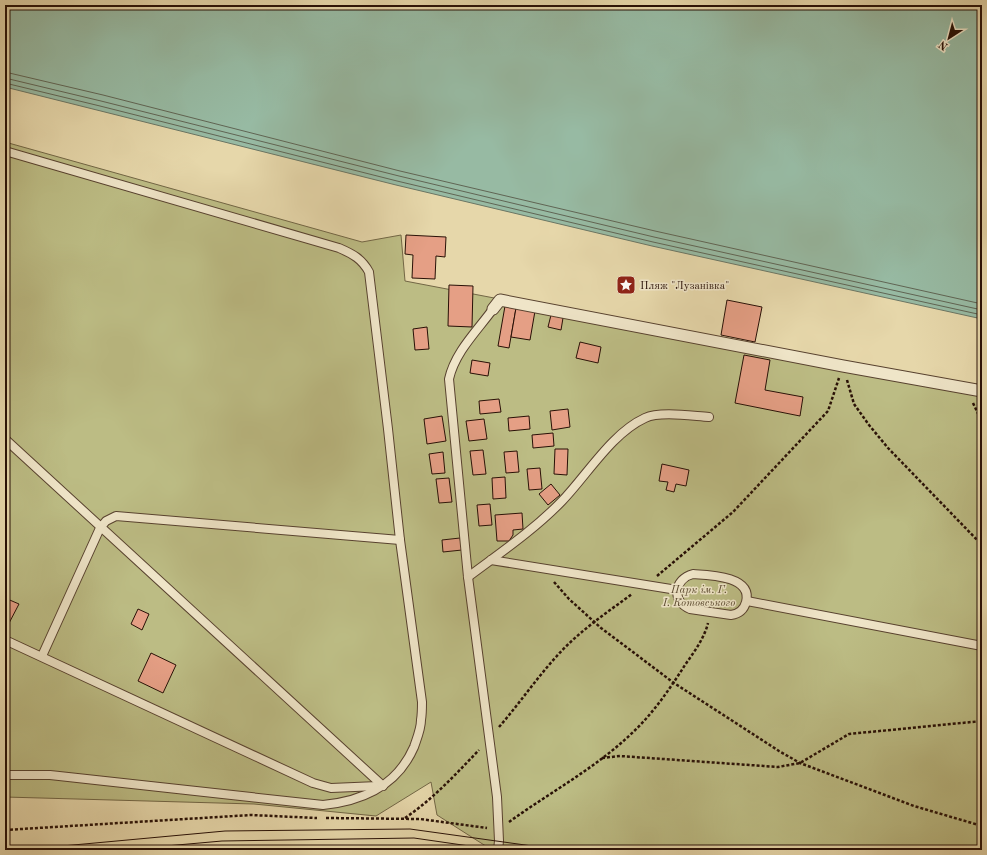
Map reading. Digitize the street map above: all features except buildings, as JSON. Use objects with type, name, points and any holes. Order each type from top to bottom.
[{"type":"street","points":[[493,309],[500,300],[843,366],[982,391]]},
{"type":"lane","points":[[5,151],[339,248],[361,259],[369,272],[400,540],[422,702],[421,721],[417,738],[408,760],[397,774],[383,786],[360,797],[339,803],[323,804],[50,775],[5,775]]},
{"type":"lane","points":[[493,309],[463,348],[451,370],[449,380],[468,577],[497,797],[498,850]]},
{"type":"lane","points":[[468,577],[528,532],[562,501],[594,463],[630,426],[647,417],[675,414],[709,417]]},
{"type":"lane","points":[[5,440],[383,786]]},
{"type":"lane","points":[[42,656],[100,528],[106,521],[116,516],[400,540]]},
{"type":"lane","points":[[491,560],[677,590]]},
{"type":"lane","points":[[693,574],[700,574],[737,581],[745,590],[747,601],[745,606],[736,614],[731,615],[690,609],[684,607],[680,602],[677,590],[682,579],[693,574]]},
{"type":"lane","points":[[747,601],[982,646]]},
{"type":"lane","points":[[5,640],[313,783],[331,788],[383,786]]},
{"type":"path","points":[[843,366],[854,404],[869,425],[888,448],[982,545]]},
{"type":"path","points":[[404,819],[422,807],[449,781],[517,707],[555,657],[578,634],[645,585],[733,512],[828,411],[843,366]]},
{"type":"path","points":[[968,388],[982,422]]},
{"type":"path","points":[[541,568],[569,599],[594,622],[674,683],[779,751],[800,763],[914,806],[982,826]]},
{"type":"path","points":[[5,830],[252,815],[420,819],[498,830],[602,758],[631,734],[655,708],[674,683],[706,631],[710,612]]},
{"type":"path","points":[[602,758],[620,756],[778,767],[800,763],[848,734],[982,721]]},
{"type":"green space","name":"Парк ім. Г. І. Котовського","points":[[5,142],[362,242],[401,235],[405,281],[982,391],[982,850],[492,850],[437,815],[431,782],[376,816],[254,804],[5,797]]},
{"type":"water","points":[[5,5],[982,5],[982,319],[652,246],[396,185],[5,87]]},
{"type":"tram line","points":[[19,850],[225,831],[410,829],[561,850]]},
{"type":"tram line","points":[[121,850],[222,841],[414,838],[497,850]]},
{"type":"place","name":"Пляж \"Лузанівка\"","points":[[626,285]]}]
